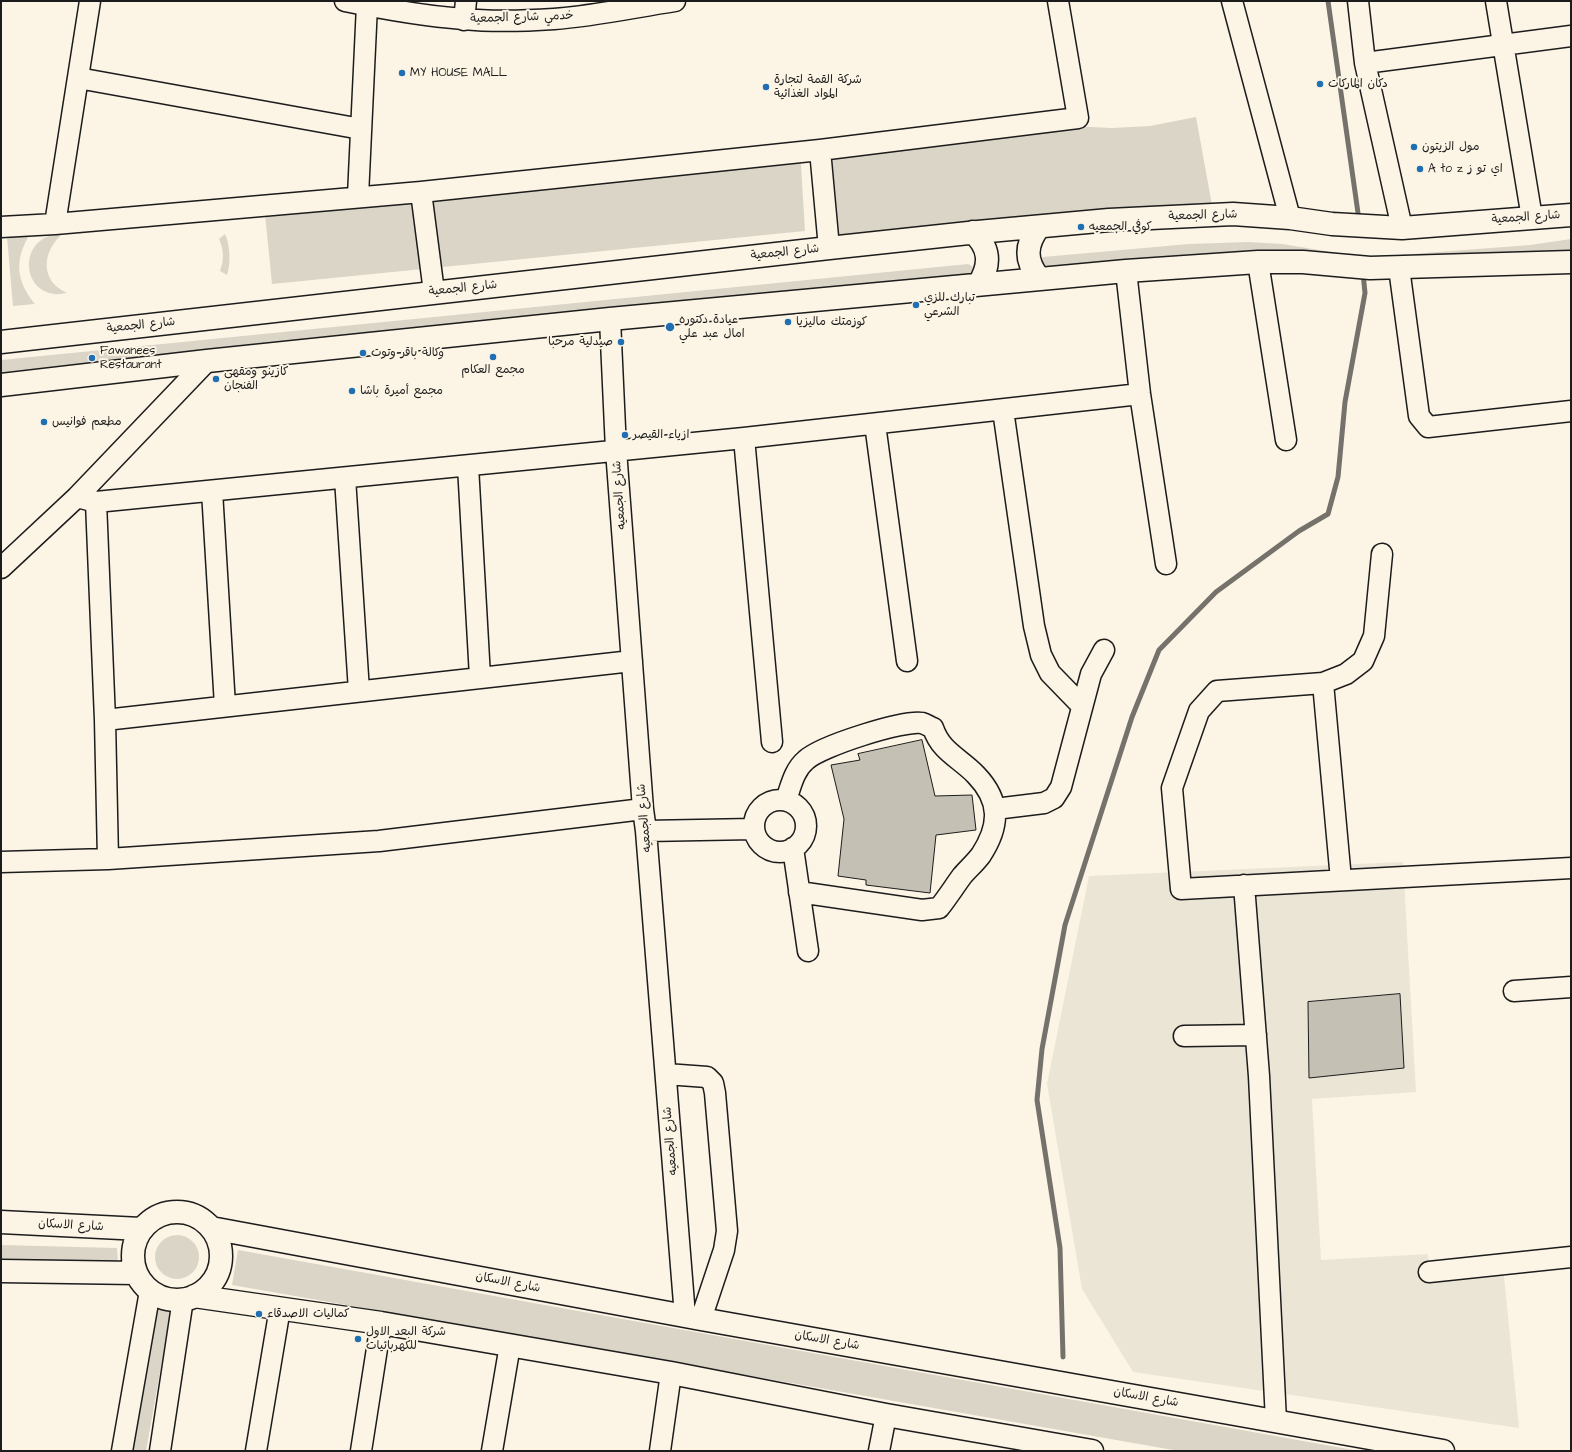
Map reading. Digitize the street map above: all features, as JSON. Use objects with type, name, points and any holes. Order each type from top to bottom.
[{"type":"main road","name":"شارع الجمعية","points":[[1,342],[973,232],[1109,220],[1233,214],[1290,218],[1332,224],[1402,228],[1571,215]]},
{"type":"main road","points":[[1039,227],[1031,239],[1028,253],[1031,267],[1039,278]]},
{"type":"main road","points":[[973,232],[985,247],[987,257],[986,271],[979,284]]},
{"type":"main road","points":[[1,385],[207,361],[610,319],[1126,271],[1258,262],[1304,262],[1370,268],[1399,268],[1571,262]]},
{"type":"main road","points":[[189,1298],[204,1290],[212,1282],[218,1272],[221,1261],[217,1238],[211,1228],[198,1217],[182,1212],[170,1212],[159,1215],[149,1221],[141,1229],[133,1250],[133,1262],[136,1273],[142,1283],[150,1291],[160,1296],[172,1299],[189,1298],[280,1308],[381,1323],[671,1373],[886,1415],[1029,1446],[1080,1450]]},
{"type":"main road","name":"شارع الاسكان","points":[[1,1222],[141,1229]]},
{"type":"main road","name":"شارع الاسكان","points":[[211,1228],[693,1318],[1443,1451]]},
{"type":"main road","points":[[1,1271],[136,1273]]},
{"type":"street","points":[[55,224],[90,1]]},
{"type":"street","name":"خدمي شارع الجمعية","points":[[345,1],[367,5],[465,10],[508,20],[555,19],[599,14],[648,3],[675,1]]},
{"type":"street","points":[[1,227],[55,224],[358,196],[421,192],[820,150],[1078,118],[1058,1]]},
{"type":"street","points":[[1232,1],[1290,218]]},
{"type":"street","points":[[1358,1],[1365,63],[1402,228]]},
{"type":"street","points":[[1496,1],[1532,218]]},
{"type":"street","points":[[358,196],[367,5]]},
{"type":"street","points":[[1365,63],[1571,36]]},
{"type":"street","points":[[78,78],[362,129]]},
{"type":"street","points":[[820,150],[829,248]]},
{"type":"street","points":[[421,192],[434,292]]},
{"type":"street","points":[[1258,262],[1286,440]]},
{"type":"street","points":[[1399,268],[1419,416],[1428,427],[1571,411]]},
{"type":"street","points":[[1126,271],[1140,394],[1166,564]]},
{"type":"street","name":"شارع الجمعيه","points":[[610,319],[616,450],[643,809],[666,1074],[693,1318]]},
{"type":"street","points":[[1,568],[77,497],[207,361]]},
{"type":"street","points":[[77,497],[96,502],[212,491],[744,438],[1140,394]]},
{"type":"street","points":[[1003,410],[1034,626],[1041,655],[1050,673],[1082,706]]},
{"type":"street","points":[[875,424],[908,662]]},
{"type":"street","points":[[744,438],[772,742]]},
{"type":"street","points":[[468,466],[480,677]]},
{"type":"street","points":[[345,478],[359,690]]},
{"type":"street","points":[[212,491],[225,706]]},
{"type":"street","points":[[96,502],[106,720],[108,859]]},
{"type":"street","points":[[1382,554],[1374,636],[1363,660],[1346,674],[1323,683],[1217,691],[1200,711],[1172,788],[1181,889],[1571,868]]},
{"type":"street","points":[[995,809],[1044,803],[1054,798],[1061,787],[1091,674],[1104,650]]},
{"type":"street","points":[[106,720],[359,690],[632,661]]},
{"type":"street","points":[[1323,683],[1341,880]]},
{"type":"street","points":[[786,800],[798,767],[807,758],[844,740],[905,724],[922,723],[933,728],[936,738],[945,749],[976,774],[989,792],[995,809],[996,823],[980,856],[963,875],[950,895],[938,908],[922,910],[799,892]]},
{"type":"street","points":[[774,800],[786,800],[799,807],[804,814],[806,832],[802,840],[788,851],[771,851],[763,847],[757,841],[753,829],[755,816],[760,808],[766,803],[774,800]]},
{"type":"street","points":[[1,862],[108,859],[379,841],[643,809]]},
{"type":"street","points":[[646,831],[753,829]]},
{"type":"street","points":[[793,848],[808,951]]},
{"type":"street","points":[[1250,885],[1256,1034],[1276,1421]]},
{"type":"street","points":[[1514,991],[1571,987]]},
{"type":"street","points":[[1184,1036],[1256,1034]]},
{"type":"street","points":[[666,1074],[707,1077],[713,1083],[715,1093],[727,1231],[724,1250],[693,1318]]},
{"type":"street","points":[[1429,1272],[1571,1257]]},
{"type":"street","points":[[122,1451],[150,1291]]},
{"type":"street","points":[[160,1451],[189,1298]]},
{"type":"street","points":[[256,1451],[280,1308]]},
{"type":"street","points":[[361,1451],[381,1323]]},
{"type":"street","points":[[492,1451],[510,1345]]},
{"type":"street","points":[[660,1451],[671,1373]]},
{"type":"street","points":[[879,1451],[886,1415]]},
{"type":"shaded area","points":[[1196,117],[1212,205],[835,243],[820,147],[1070,126],[1112,128],[1150,126]]},
{"type":"shaded area","points":[[800,149],[805,231],[272,284],[264,204]]},
{"type":"shaded area","points":[[30,234],[21,253],[19,270],[24,287],[35,304],[13,306],[7,237]]},
{"type":"shaded area","points":[[225,234],[229,254],[227,275],[220,271],[223,255],[219,239]]},
{"type":"shaded area","points":[[61,235],[50,250],[47,258],[48,274],[52,281],[58,288],[67,293],[56,294],[44,291],[36,285],[31,277],[29,267],[33,249],[40,241],[49,236]]},
{"type":"shaded area","points":[[1571,239],[1571,252],[1040,272],[1037,264],[1043,257],[1189,244],[1248,242],[1282,244],[1373,257],[1530,245]]},
{"type":"shaded area","points":[[968,264],[975,268],[972,278],[1,373],[1,360]]},
{"type":"shaded area","points":[[1403,862],[1416,1092],[1312,1099],[1321,1260],[1428,1254],[1429,1270],[1503,1266],[1519,1428],[1133,1372],[1082,1289],[1047,1084],[1089,876]]},
{"type":"shaded area","points":[[177,1235],[189,1239],[195,1245],[199,1257],[195,1269],[189,1275],[177,1279],[165,1275],[159,1269],[155,1257],[159,1245],[165,1239]]},
{"type":"shaded area","points":[[1,1245],[117,1248],[118,1264],[1,1260]]},
{"type":"shaded area","points":[[238,1250],[1359,1451],[1179,1451],[232,1285]]},
{"type":"shaded area","points":[[156,1308],[171,1310],[146,1451],[131,1451]]},
{"type":"building","points":[[922,740],[935,796],[972,795],[976,830],[936,835],[930,893],[866,885],[866,880],[838,876],[844,819],[831,765],[860,760],[858,754]]},
{"type":"building","points":[[1400,994],[1404,1068],[1309,1078],[1308,1002]]},
{"type":"waterway","points":[[1328,1],[1359,220]]},
{"type":"waterway","points":[[1063,1357],[1060,1248],[1037,1100],[1042,1049],[1065,925],[1132,717],[1159,650],[1216,592],[1299,531],[1328,514],[1338,477],[1345,402],[1365,293],[1363,273]]},
{"type":"place","name":"MY HOUSE MALL","points":[[402,73]]},
{"type":"place","name":"دكان الماركات","points":[[1320,84]]},
{"type":"place","name":"شركة القمة لتجارة المواد الغذائية","points":[[766,87]]},
{"type":"place","name":"مول الزيتون","points":[[1414,147]]},
{"type":"place","name":"A to z اي تو ز","points":[[1420,169]]},
{"type":"place","name":"كوفي الجمعيه","points":[[1081,227]]},
{"type":"place","name":"تبارك للزي الشرعي","points":[[916,305]]},
{"type":"place","name":"كوزمتك ماليزيا","points":[[788,322]]},
{"type":"place","name":"عيادة دكتوره امال عبد علي","points":[[670,327]]},
{"type":"place","name":"صيدلية مرحبا","points":[[621,342]]},
{"type":"place","name":"وكالة باقر وتوت","points":[[363,353]]},
{"type":"place","name":"مجمع العكام","points":[[493,357]]},
{"type":"place","name":"Fawanees Restaurant","points":[[92,358]]},
{"type":"place","name":"كازينو ومقهى الفنجان","points":[[216,379]]},
{"type":"place","name":"مجمع أميرة باشا","points":[[352,391]]},
{"type":"place","name":"مطعم فوانيس","points":[[44,422]]},
{"type":"place","name":"ازياء القيصر","points":[[625,435]]},
{"type":"place","name":"كماليات الاصدقاء","points":[[259,1314]]},
{"type":"place","name":"شركة البعد الاول للكهربائيات","points":[[358,1339]]}]
